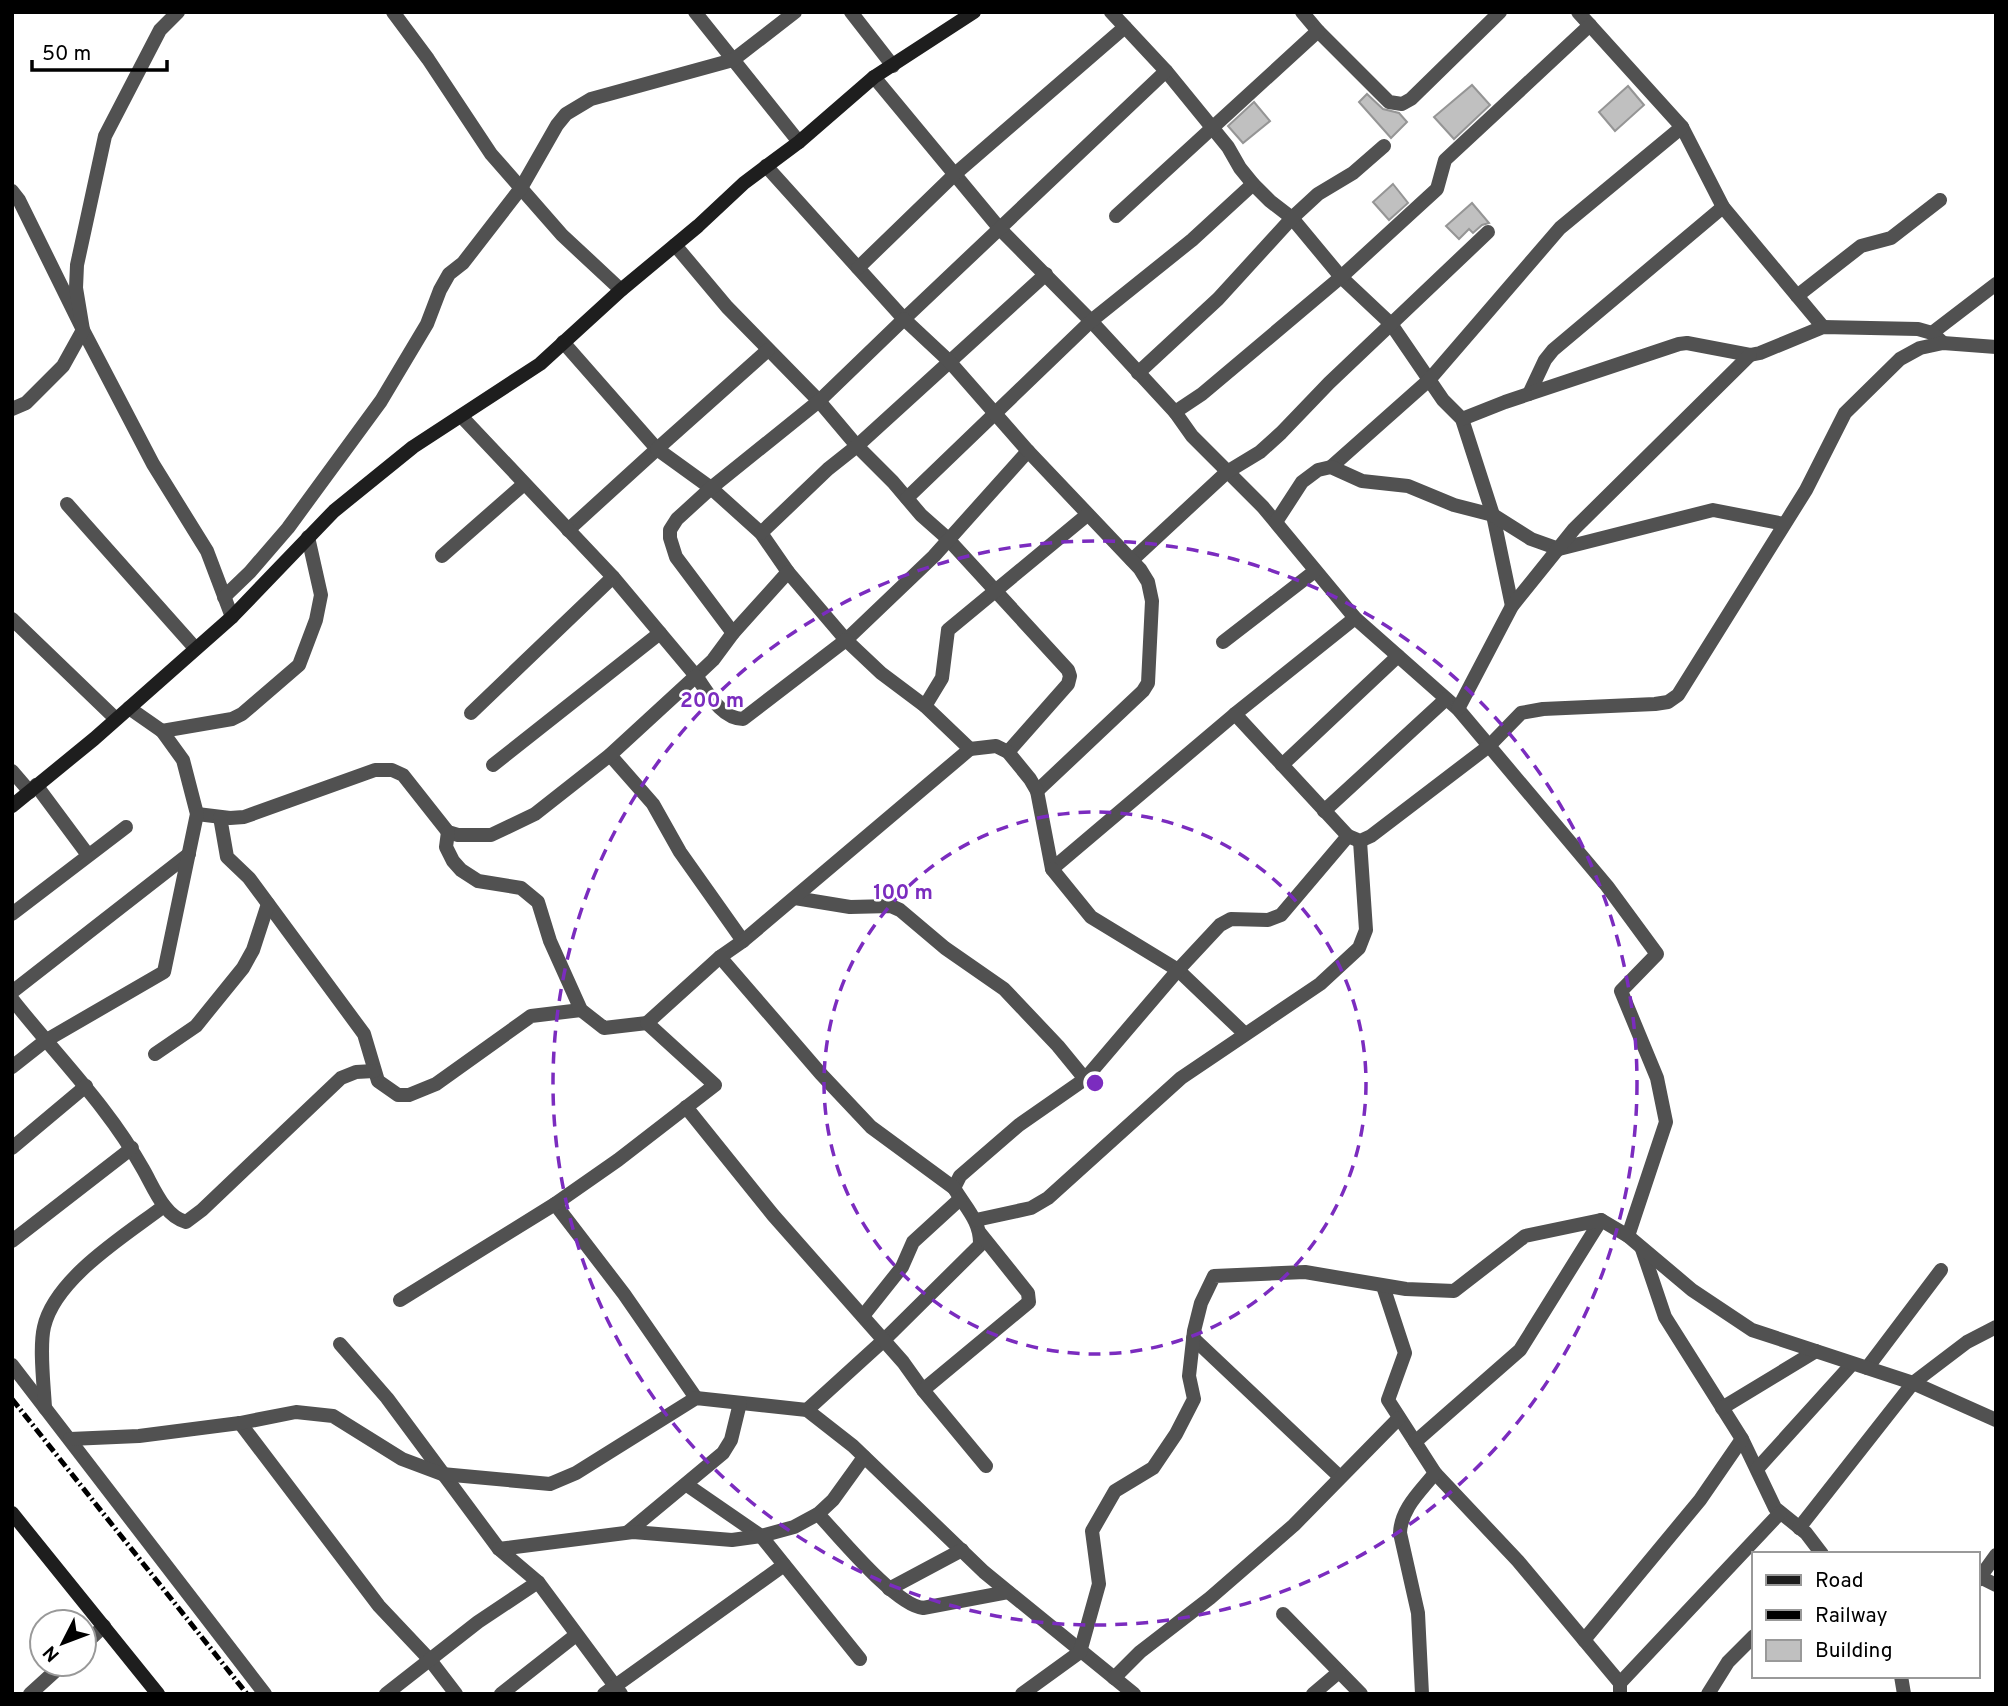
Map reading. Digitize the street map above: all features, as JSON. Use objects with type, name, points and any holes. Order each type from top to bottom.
[{"type":"street","points":[[12,409],[26,403],[63,366],[83,330],[76,288],[77,265],[105,136],[160,30],[178,12]]},
{"type":"street","points":[[393,12],[428,59],[491,154],[562,235],[621,290]]},
{"type":"street","points":[[695,12],[799,142]]},
{"type":"street","points":[[224,597],[288,528],[381,401],[427,324],[449,274],[463,263],[521,188],[557,125],[580,104],[733,60],[795,12]]},
{"type":"street","points":[[851,12],[892,66]]},
{"type":"street","points":[[12,806],[232,617],[334,511],[413,447],[540,364],[744,183],[799,142],[874,76],[974,12]]},
{"type":"street","points":[[1111,12],[1166,71],[1212,127],[1253,184],[1292,218],[1341,277],[1391,324],[1443,400],[1462,419],[1493,515],[1512,606]]},
{"type":"street","points":[[1302,12],[1318,32],[1389,102],[1402,104],[1411,99],[1500,12]]},
{"type":"street","points":[[1578,12],[1682,127],[1723,207],[1823,327]]},
{"type":"street","points":[[1175,412],[1202,394],[1341,277],[1437,189],[1445,160],[1590,25]]},
{"type":"street","points":[[858,268],[955,174],[1125,27]]},
{"type":"street","points":[[1116,216],[1318,32]]},
{"type":"street","points":[[733,633],[676,556],[670,530],[677,519],[711,488],[819,401],[1166,71]]},
{"type":"street","points":[[874,76],[1000,229],[1091,321],[1175,412],[1192,436],[1276,522],[1355,618],[1458,709],[1607,886],[1657,954],[1621,991],[1657,1078],[1666,1122],[1628,1236]]},
{"type":"street","points":[[1276,522],[1302,482],[1318,470],[1331,467],[1429,380],[1560,228],[1682,127]]},
{"type":"street","points":[[1138,373],[1219,299],[1292,218],[1318,194],[1353,173],[1384,146]]},
{"type":"street","points":[[766,166],[904,319],[949,361],[1028,451],[1132,560],[1140,569],[1151,591],[1148,683],[1143,691],[1037,791]]},
{"type":"street","points":[[907,498],[1091,321],[1192,240],[1253,184]]},
{"type":"street","points":[[12,191],[159,474],[207,551],[232,617]]},
{"type":"street","points":[[1797,296],[1861,246],[1891,238],[1940,200]]},
{"type":"street","points":[[1529,394],[1545,360],[1553,350],[1723,207]]},
{"type":"street","points":[[1132,560],[1227,472],[1267,446],[1329,383],[1488,232]]},
{"type":"street","points":[[675,245],[727,307],[819,401],[857,446],[947,538],[1068,670],[1068,684],[1008,752]]},
{"type":"street","points":[[761,533],[828,469],[857,446],[1046,274]]},
{"type":"street","points":[[863,1315],[902,1267],[912,1242],[957,1193],[960,1176],[1018,1125],[1085,1079],[1220,925],[1231,919],[1268,920],[1281,915],[1354,838],[1371,836],[1489,746],[1521,713],[1531,710],[1655,704],[1668,702],[1678,695],[1811,481],[1845,413],[1900,359],[1938,338],[1996,284]]},
{"type":"street","points":[[1462,419],[1679,344],[1687,343],[1750,355],[1760,354],[1823,327],[1918,328],[1938,338],[1996,347]]},
{"type":"street","points":[[563,342],[657,449],[711,488],[761,533],[788,572],[846,640],[881,673],[925,706],[970,749]]},
{"type":"street","points":[[568,530],[768,350]]},
{"type":"street","points":[[1458,709],[1512,606],[1574,530],[1750,355]]},
{"type":"street","points":[[461,416],[612,577],[696,676],[722,711],[735,719],[743,719],[846,640],[934,556],[947,538],[1028,451]]},
{"type":"street","points":[[1331,467],[1362,481],[1408,486],[1454,506],[1493,515],[1531,539],[1559,549],[1713,510],[1784,524]]},
{"type":"street","points":[[442,555],[524,484]]},
{"type":"street","points":[[67,504],[195,648]]},
{"type":"street","points":[[925,706],[942,678],[948,630],[1087,515]]},
{"type":"street","points":[[162,731],[242,715],[299,665],[316,620],[321,595],[308,537]]},
{"type":"street","points":[[1223,642],[1315,570]]},
{"type":"street","points":[[197,814],[244,817],[375,770],[391,770],[403,775],[415,788],[448,832],[458,835],[491,835],[502,832],[535,814],[610,755],[713,660],[733,633],[788,572]]},
{"type":"street","points":[[471,713],[612,577]]},
{"type":"street","points":[[1052,869],[1235,714],[1355,618]]},
{"type":"street","points":[[12,619],[116,719]]},
{"type":"street","points":[[493,765],[660,633]]},
{"type":"street","points":[[1282,765],[1398,656]]},
{"type":"street","points":[[1324,811],[1446,699]]},
{"type":"street","points":[[12,1067],[45,1041],[164,972],[197,814],[183,760],[162,731],[129,708]]},
{"type":"street","points":[[978,1227],[1031,1208],[1048,1198],[1181,1078],[1320,984],[1359,948],[1366,930],[1354,838],[1324,811],[1235,714]]},
{"type":"street","points":[[448,832],[446,847],[461,870],[478,881],[521,888],[538,902],[550,942],[581,1010],[604,1028],[647,1023],[720,957],[795,898],[970,749],[996,746],[1008,752],[1037,791],[1052,869],[1091,917],[1178,970],[1245,1034]]},
{"type":"street","points":[[610,755],[653,804],[680,852],[743,941]]},
{"type":"street","points":[[12,771],[33,788],[88,855]]},
{"type":"street","points":[[220,817],[227,858],[249,878],[364,1034],[378,1080],[398,1095],[409,1095],[436,1084],[531,1016],[581,1010]]},
{"type":"street","points":[[12,915],[126,827]]},
{"type":"street","points":[[12,992],[189,854]]},
{"type":"street","points":[[795,898],[850,907],[891,906],[900,910],[944,948],[1004,989],[1085,1079]]},
{"type":"street","points":[[155,1054],[196,1026],[243,968],[253,950],[268,904]]},
{"type":"street","points":[[720,957],[821,1074],[871,1127],[957,1193],[978,1227],[1028,1293],[1029,1302],[923,1390]]},
{"type":"street","points":[[12,999],[86,1086],[132,1148],[164,1206],[177,1219],[186,1222],[341,1078],[356,1072],[374,1071]]},
{"type":"street","points":[[400,1300],[555,1204],[715,1085],[647,1023]]},
{"type":"street","points":[[12,1147],[86,1086]]},
{"type":"street","points":[[686,1108],[773,1215],[903,1362],[986,1466]]},
{"type":"street","points":[[12,1241],[132,1148]]},
{"type":"street","points":[[555,1204],[624,1294],[696,1398]]},
{"type":"street","points":[[45,1410],[44,1327],[55,1301],[87,1266],[164,1206]]},
{"type":"street","points":[[1415,1441],[1520,1349],[1601,1220]]},
{"type":"street","points":[[1022,1694],[1080,1652],[1100,1584],[1092,1531],[1115,1492],[1153,1468],[1176,1434],[1194,1399],[1189,1376],[1194,1338],[1201,1303],[1214,1276],[1305,1272],[1406,1289],[1454,1291],[1525,1236],[1601,1220],[1628,1236],[1692,1290],[1752,1330],[1913,1383],[1996,1420]]},
{"type":"street","points":[[807,1410],[884,1340],[980,1245],[978,1227]]},
{"type":"street","points":[[1642,1248],[1665,1317],[1742,1439],[1775,1508],[1799,1528],[1820,1552]]},
{"type":"street","points":[[1867,1368],[1941,1270]]},
{"type":"street","points":[[1383,1286],[1405,1353],[1388,1401],[1435,1473],[1518,1561],[1584,1640],[1620,1689],[1780,1513]]},
{"type":"street","points":[[1799,1528],[1913,1383],[1967,1342],[1996,1327]]},
{"type":"street","points":[[1194,1338],[1340,1477]]},
{"type":"street","points":[[340,1344],[387,1398],[499,1549],[538,1582],[613,1691],[784,1565]]},
{"type":"street","points":[[1722,1408],[1816,1351]]},
{"type":"street","points":[[1757,1469],[1852,1364]]},
{"type":"street","points":[[12,1365],[265,1694]]},
{"type":"street","points":[[70,1439],[139,1436],[240,1423],[296,1412],[333,1416],[402,1459],[442,1474],[550,1484],[576,1473],[696,1398],[807,1410],[853,1446],[1008,1592],[1039,1614],[1080,1652],[1134,1694]]},
{"type":"street","points":[[627,1532],[723,1453],[731,1440],[740,1403]]},
{"type":"street","points":[[1114,1678],[1140,1652],[1210,1598],[1294,1525],[1399,1418]]},
{"type":"street","points":[[240,1423],[379,1606],[430,1660],[456,1694]]},
{"type":"street","points":[[1584,1640],[1700,1500],[1742,1439]]},
{"type":"street","points":[[499,1549],[646,1531],[732,1539],[761,1536],[794,1527],[818,1514],[832,1500],[864,1457]]},
{"type":"street","points":[[1422,1694],[1418,1612],[1400,1532],[1405,1511],[1435,1473]]},
{"type":"street","points":[[687,1485],[761,1536],[860,1659]]},
{"type":"street","points":[[12,1513],[158,1694]]},
{"type":"street","points":[[818,1514],[889,1589],[915,1607],[923,1608],[1008,1592]]},
{"type":"street","points":[[889,1589],[962,1550]]},
{"type":"street","points":[[1980,1576],[1996,1555]]},
{"type":"street","points":[[1980,1577],[1996,1585]]},
{"type":"street","points":[[386,1694],[478,1622],[538,1582]]},
{"type":"street","points":[[1283,1614],[1360,1694]]},
{"type":"street","points":[[98,1632],[104,1626]]},
{"type":"street","points":[[501,1694],[576,1635]]},
{"type":"street","points":[[1708,1694],[1728,1662],[1752,1638]]},
{"type":"street","points":[[1313,1694],[1339,1672]]},
{"type":"street","points":[[30,1694],[48,1678]]},
{"type":"building","points":[[1472,85],[1490,105],[1454,139],[1434,117]]},
{"type":"building","points":[[1628,86],[1644,105],[1615,131],[1599,112]]},
{"type":"building","points":[[1367,94],[1383,109],[1399,113],[1407,122],[1391,138],[1359,102]]},
{"type":"building","points":[[1254,102],[1270,121],[1243,143],[1228,126]]},
{"type":"building","points":[[1393,184],[1408,203],[1389,220],[1373,202]]},
{"type":"building","points":[[1472,203],[1489,223],[1473,233],[1469,229],[1459,239],[1446,226]]},
{"type":"railway","points":[[12,1399],[247,1694]]}]
